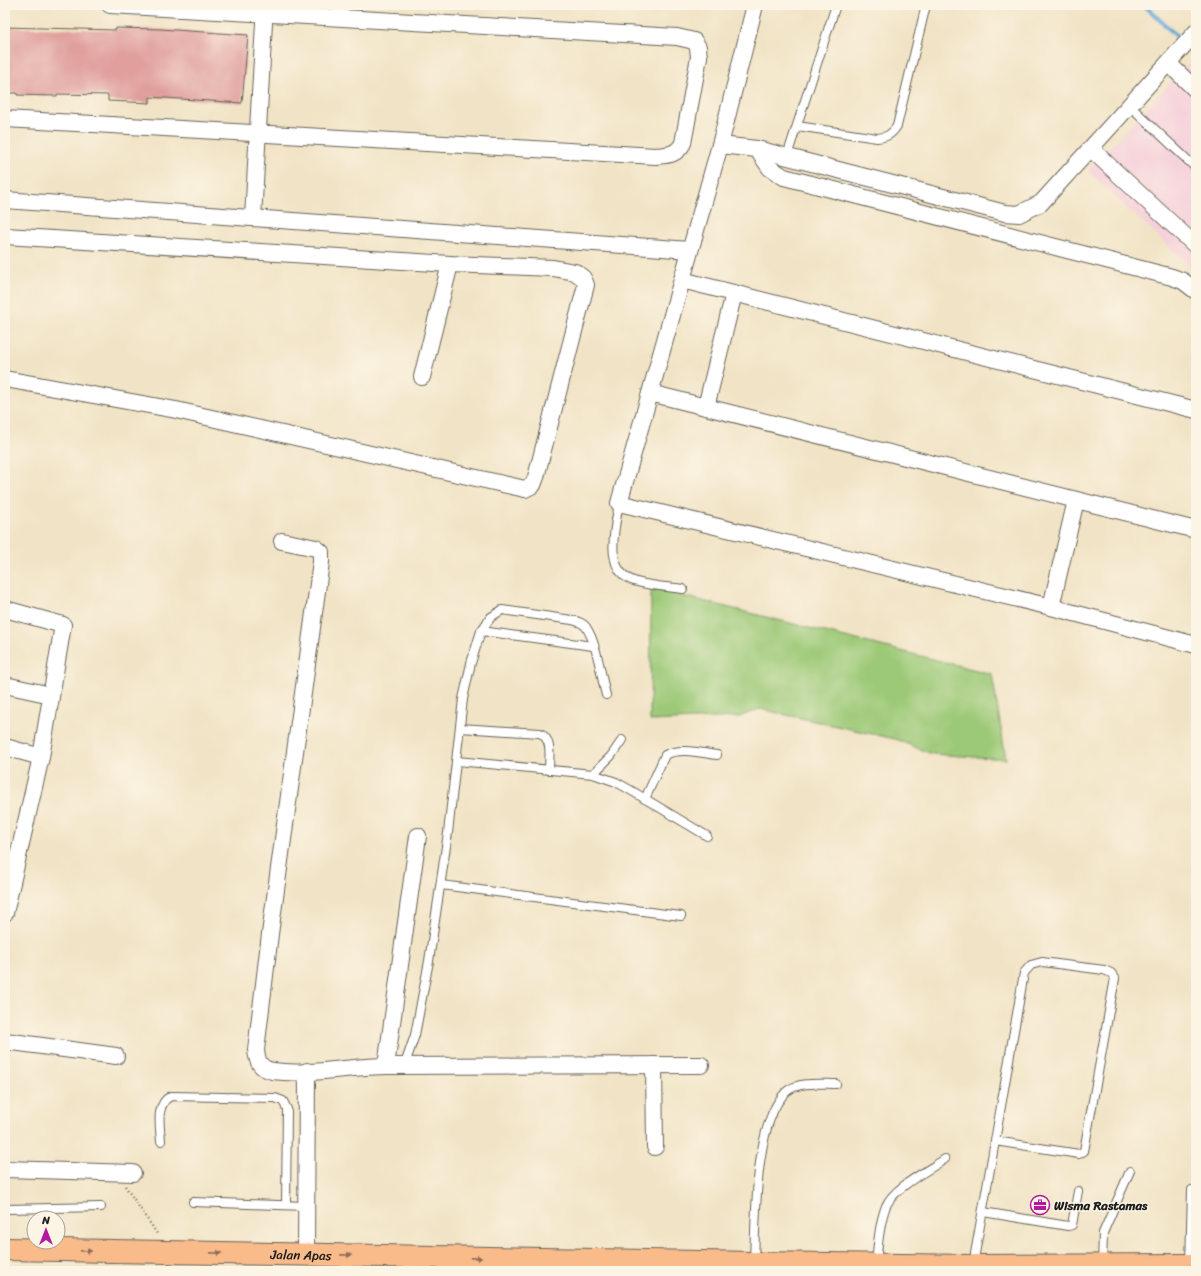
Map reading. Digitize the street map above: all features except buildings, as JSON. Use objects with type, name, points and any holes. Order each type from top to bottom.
[{"type":"highway","name":"Jalan Apas","points":[[5,1249],[520,1259],[754,1255],[875,1265],[974,1268],[1193,1265]]},
{"type":"highway","points":[[520,1259],[527,1265],[565,1266],[576,1271]]},
{"type":"street","points":[[5,119],[656,156],[673,154],[680,149],[683,143],[699,57],[698,47],[694,41],[677,36],[265,10],[110,5]]},
{"type":"street","points":[[755,5],[720,145],[619,503],[1051,607],[1196,645]]},
{"type":"street","points":[[253,218],[265,10]]},
{"type":"street","points":[[720,145],[757,149],[1004,213],[1019,214],[1041,203],[1169,64],[1196,32]]},
{"type":"street","points":[[1169,64],[1196,90]]},
{"type":"street","points":[[757,149],[770,168],[784,177],[1172,277],[1183,281],[1196,291]]},
{"type":"street","points":[[1091,149],[1196,246]]},
{"type":"street","points":[[5,200],[690,250]]},
{"type":"street","points":[[5,236],[566,270],[575,272],[583,278],[586,285],[536,477],[533,486],[525,489],[176,410],[5,379]]},
{"type":"street","points":[[422,377],[450,264]]},
{"type":"street","points":[[682,280],[1196,410]]},
{"type":"street","points":[[706,407],[734,294]]},
{"type":"street","points":[[650,393],[1196,530]]},
{"type":"street","points":[[1051,607],[1076,500]]},
{"type":"street","points":[[282,541],[316,548],[322,552],[281,852],[256,1050],[257,1061],[262,1066],[272,1070],[307,1071],[386,1066],[701,1065]]},
{"type":"street","points":[[5,609],[63,625],[41,757],[10,871],[5,913]]},
{"type":"street","points":[[5,685],[52,695]]},
{"type":"street","points":[[5,747],[41,757]]},
{"type":"street","points":[[386,1066],[418,836]]},
{"type":"street","points":[[5,1041],[116,1056]]},
{"type":"street","points":[[654,1065],[655,1147]]},
{"type":"street","points":[[306,1254],[307,1071]]},
{"type":"street","points":[[5,1169],[127,1173]]},
{"type":"lane","points":[[787,156],[836,5]]},
{"type":"lane","points":[[797,126],[877,138],[886,137],[892,133],[897,126],[926,5]]},
{"type":"lane","points":[[1130,106],[1196,168]]},
{"type":"lane","points":[[619,503],[612,546],[615,562],[620,569],[626,577],[636,582],[683,589]]},
{"type":"lane","points":[[404,1067],[415,1035],[430,961],[457,760],[463,699],[471,663],[481,631],[491,617],[502,610],[580,622],[586,627],[593,646],[606,695]]},
{"type":"lane","points":[[481,631],[593,646]]},
{"type":"lane","points":[[460,728],[540,734],[546,736],[549,741],[549,770]]},
{"type":"lane","points":[[593,774],[611,756],[622,740]]},
{"type":"lane","points":[[644,799],[665,755],[671,752],[688,751],[717,755]]},
{"type":"lane","points":[[457,760],[593,774],[616,782],[707,836]]},
{"type":"lane","points":[[441,885],[681,916]]},
{"type":"lane","points":[[974,1268],[995,1141],[1024,973],[1031,965],[1042,962],[1104,970],[1111,973],[1115,978],[1084,1151],[1079,1154],[995,1141]]},
{"type":"lane","points":[[754,1255],[761,1158],[766,1132],[777,1105],[786,1092],[796,1086],[836,1084]]},
{"type":"lane","points":[[160,1141],[160,1107],[166,1099],[171,1096],[275,1098],[282,1101],[287,1109],[286,1205]]},
{"type":"lane","points":[[875,1265],[882,1221],[887,1205],[896,1192],[945,1159]]},
{"type":"lane","points":[[1102,1266],[1103,1233],[1130,1171]]},
{"type":"lane","points":[[1192,1190],[1193,1265]]},
{"type":"lane","points":[[983,1212],[1068,1226],[1072,1225],[1078,1191]]},
{"type":"lane","points":[[193,1202],[306,1206]]},
{"type":"lane","points":[[5,1209],[101,1207]]},
{"type":"path","points":[[127,1173],[123,1184],[159,1237]]},
{"type":"shaded area","points":[[1189,63],[1196,70],[1196,272],[1088,171]]},
{"type":"green space","points":[[651,588],[992,674],[1006,759],[932,754],[895,739],[760,709],[739,717],[650,721]]},
{"type":"waterway","points":[[1144,5],[1183,42]]},
{"type":"waterway","points":[[1188,47],[1196,54]]},
{"type":"place","name":"Wisma Rastamas","points":[[1040,1205]]}]
